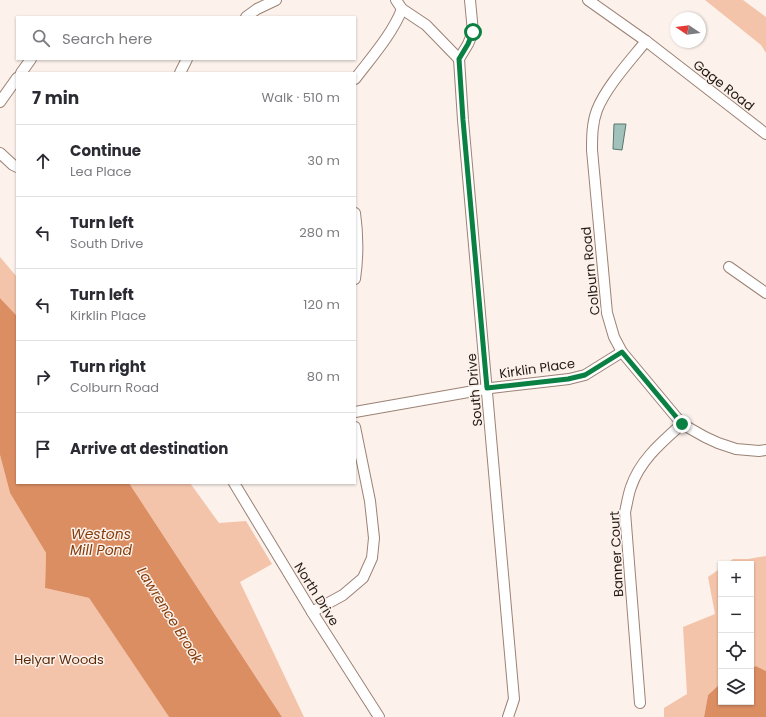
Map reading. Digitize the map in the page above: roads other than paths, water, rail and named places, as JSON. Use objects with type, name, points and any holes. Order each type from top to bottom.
[{"type":"street","points":[[247,16],[257,9],[276,0]]},
{"type":"street","points":[[396,0],[402,9],[426,25],[459,59],[473,32],[470,0]]},
{"type":"street","name":"Gage Road","points":[[588,0],[646,41],[766,134]]},
{"type":"street","points":[[356,78],[392,29],[402,9]]},
{"type":"street","name":"Colburn Road","points":[[646,41],[606,92],[597,110],[592,127],[592,150],[607,313],[614,337],[622,352],[682,424],[705,438],[736,449],[759,451],[766,450]]},
{"type":"street","name":"South Drive","points":[[459,59],[463,120],[514,699],[508,717]]},
{"type":"street","points":[[22,72],[30,60]]},
{"type":"street","points":[[180,72],[186,60]]},
{"type":"street","points":[[0,102],[16,79]]},
{"type":"street","points":[[0,153],[16,166]]},
{"type":"street","points":[[356,226],[356,269]]},
{"type":"street","points":[[729,267],[766,293]]},
{"type":"street","name":"Kirklin Place","points":[[356,412],[487,388],[568,379],[585,375],[622,352]]},
{"type":"street","name":"Banner Court","points":[[640,703],[625,512],[636,475],[651,453],[682,424]]},
{"type":"street","points":[[312,612],[343,595],[362,578],[372,558],[374,538],[371,508],[356,432]]},
{"type":"street","name":"North Drive","points":[[235,484],[378,717]]},
{"type":"water","name":"Westons Mill Pond","points":[[0,298],[16,315],[16,484],[130,484],[282,717],[169,717],[89,598],[45,588],[46,553],[10,493],[0,455]]},
{"type":"water","points":[[756,666],[766,671],[766,717],[704,717],[708,695],[718,686],[718,705],[754,705],[754,667]]},
{"type":"water label","name":"Lawrence Brook","points":[[170,615]]},
{"type":"park label","name":"Helyar Woods","points":[[59,659]]}]
